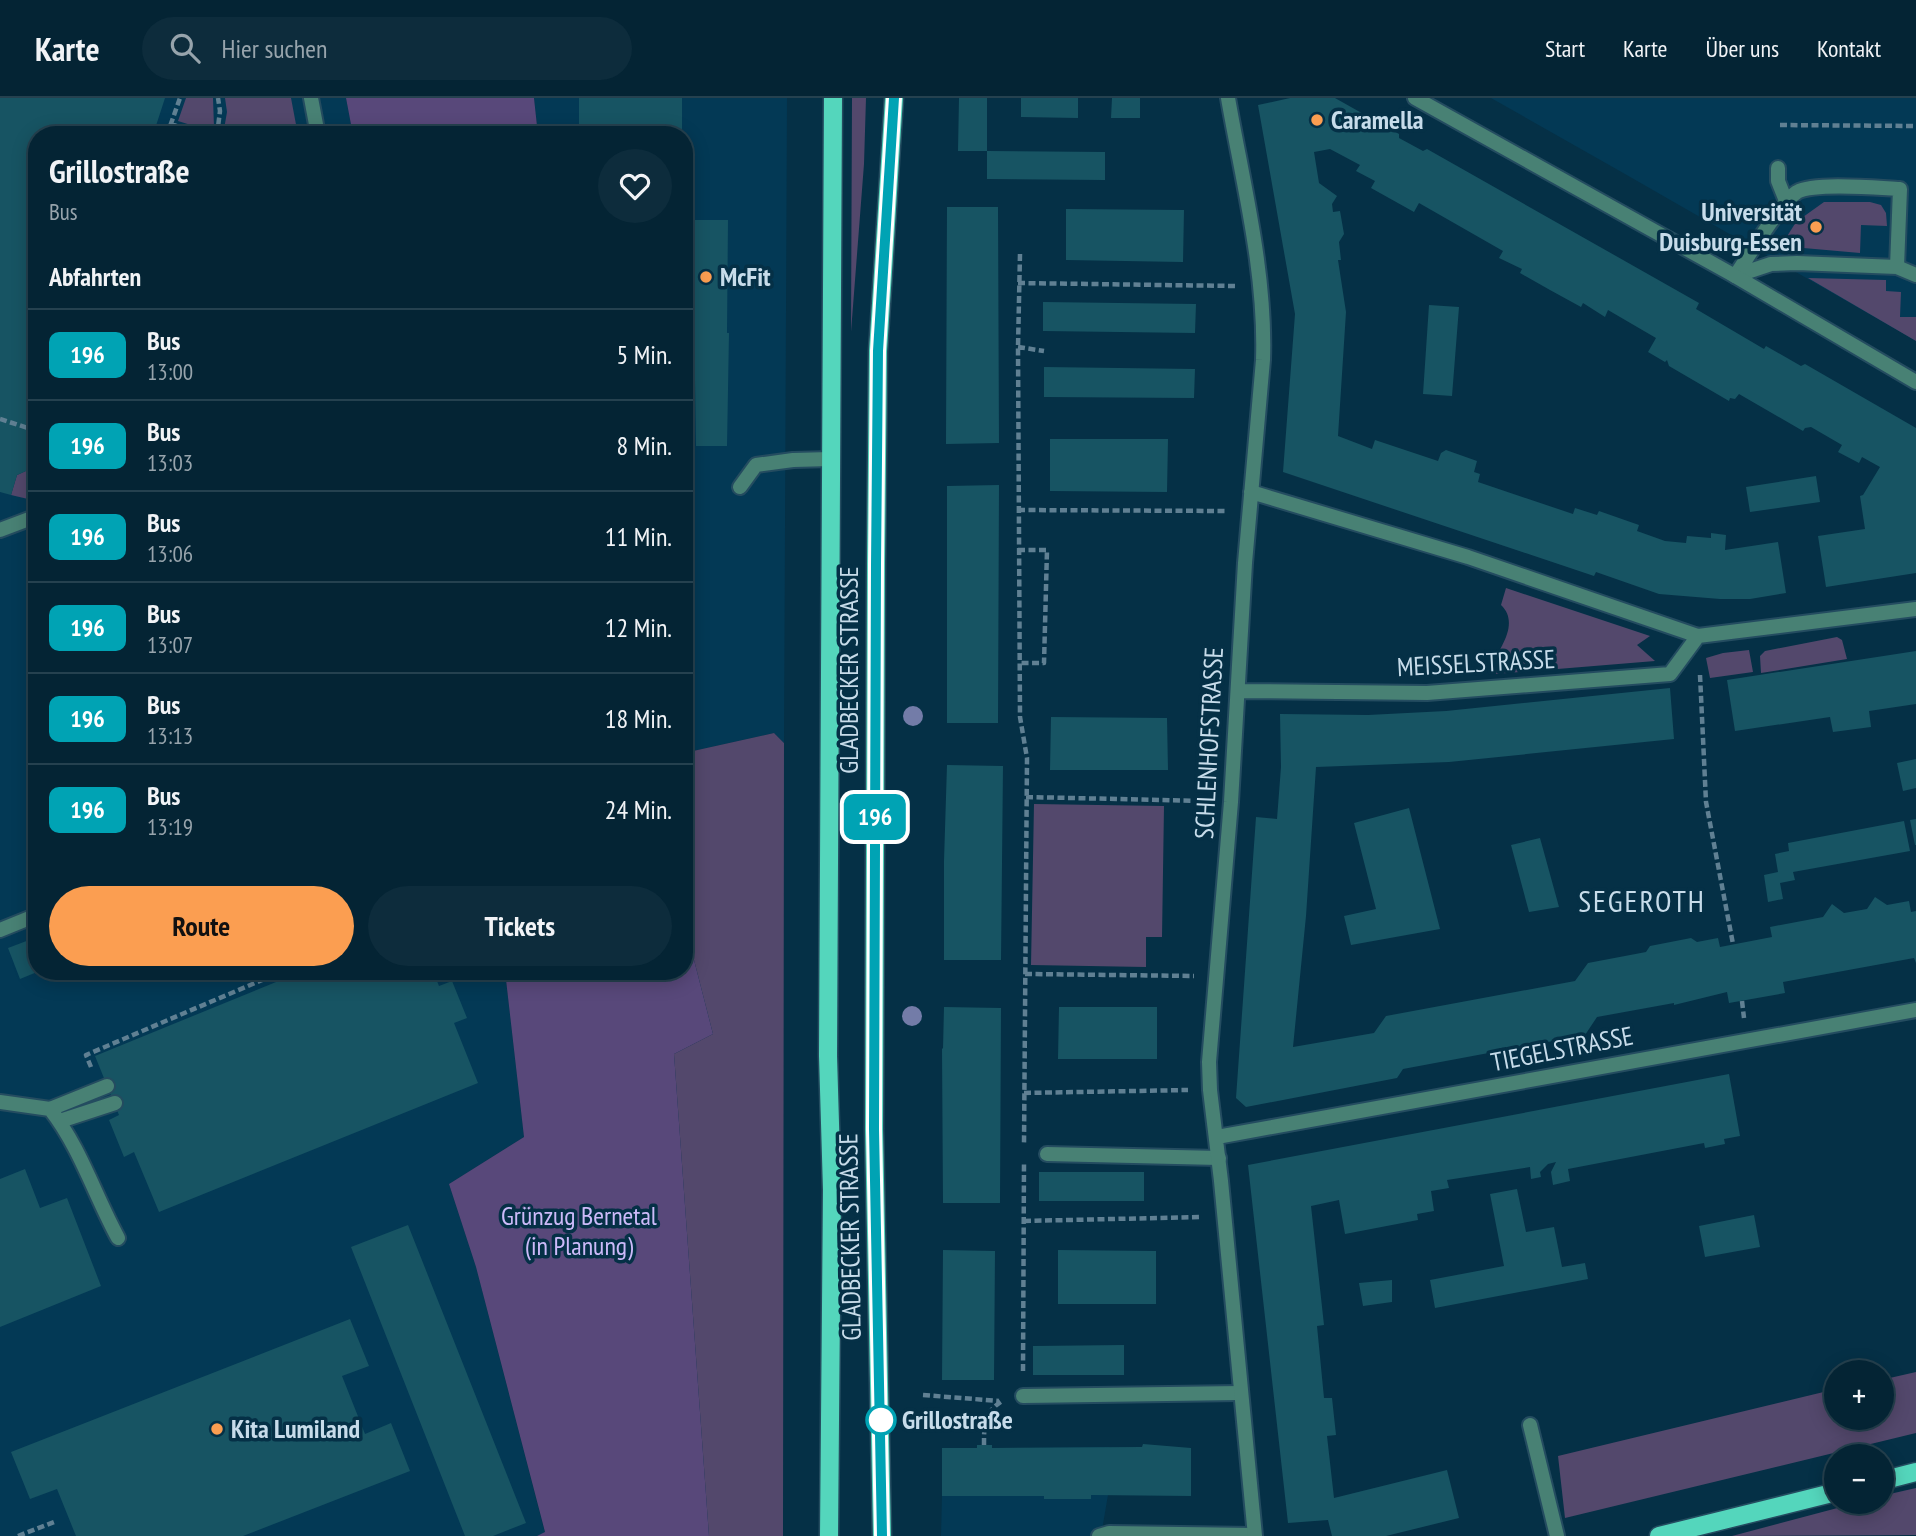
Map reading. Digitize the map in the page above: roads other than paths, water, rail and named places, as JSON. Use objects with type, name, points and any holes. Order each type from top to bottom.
[{"type":"main road","name":"GLADBECKER STRASSE","points":[[829,1536],[832,1204],[828,1056],[833,98]]},
{"type":"main road","name":"GLADBECKER STRASSE","points":[[882,1536],[874,1129],[876,565],[878,351],[894,98]]},
{"type":"main road","points":[[1894,1478],[1916,1472]]},
{"type":"main road","points":[[1659,1536],[1824,1495]]},
{"type":"street","points":[[311,98],[316,126]]},
{"type":"street","name":"SCHLENHOFSTRASSE","points":[[1098,1536],[1254,1536],[1209,1062],[1231,802],[1238,651],[1264,323],[1261,287],[1228,98]]},
{"type":"street","points":[[1415,98],[1735,275],[1916,382]]},
{"type":"street","points":[[1778,168],[1778,181],[1786,201]]},
{"type":"street","points":[[1735,275],[1786,201],[1798,191],[1811,188],[1900,189],[1898,267]]},
{"type":"street","points":[[1735,275],[1764,266],[1784,264],[1898,267],[1916,275]]},
{"type":"street","points":[[740,487],[756,465],[831,459]]},
{"type":"street","points":[[1251,492],[1468,557],[1698,636],[1916,609]]},
{"type":"street","points":[[0,530],[28,519]]},
{"type":"street","name":"MEISSELSTRASSE","points":[[1238,691],[1427,693],[1670,674],[1698,636]]},
{"type":"street","points":[[0,930],[28,919]]},
{"type":"street","name":"TIEGELSTRASSE","points":[[1216,1137],[1916,1010]]},
{"type":"street","points":[[0,1102],[50,1109],[104,1088]]},
{"type":"street","points":[[60,1121],[114,1103]]},
{"type":"street","points":[[50,1109],[68,1133],[118,1238]]},
{"type":"street","points":[[1047,1154],[1219,1158]]},
{"type":"street","points":[[1023,1396],[1240,1393]]},
{"type":"street","points":[[1530,1425],[1557,1536]]},
{"type":"place","name":"Caramella","points":[[1317,120]]},
{"type":"place","name":"Universität Duisburg-Essen","points":[[1816,227]]},
{"type":"place","name":"McFit","points":[[706,277]]},
{"type":"place","name":"Grillostraße","points":[[881,1420]]},
{"type":"place","name":"Kita Lumiland","points":[[217,1429]]},
{"type":"district","name":"SEGEROTH","points":[[1642,902]]},
{"type":"park label","name":"Grünzug Bernetal (in Planung)","points":[[579,1231]]}]
